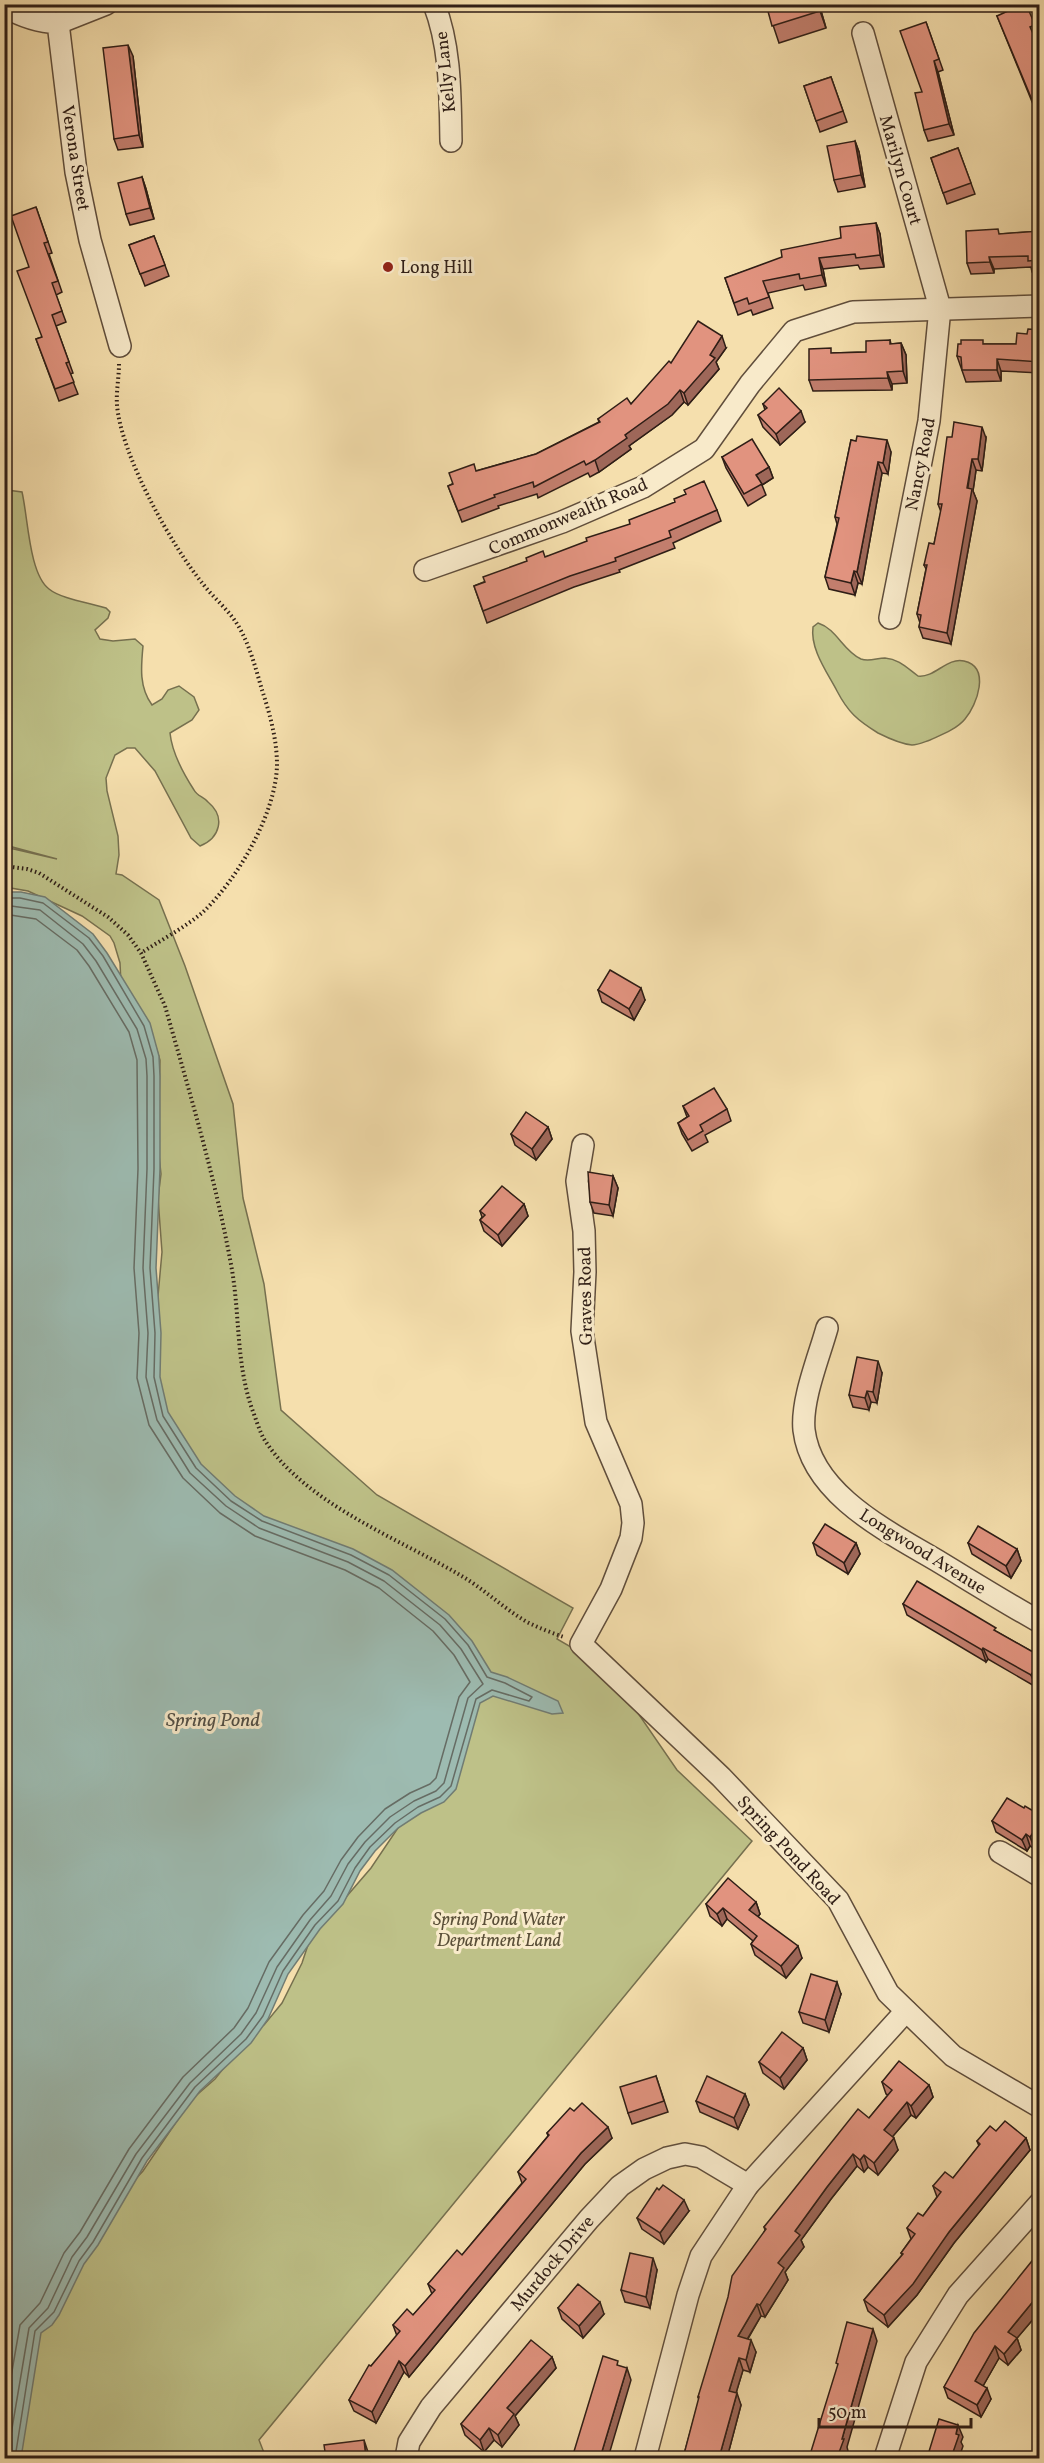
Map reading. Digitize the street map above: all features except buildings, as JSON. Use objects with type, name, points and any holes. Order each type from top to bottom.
[{"type":"street","points":[[4,6],[17,14],[39,22],[58,24],[106,4]]},
{"type":"street","name":"Kelly Lane","points":[[434,4],[440,21],[448,64],[451,141]]},
{"type":"street","name":"Verona Street","points":[[58,24],[76,172],[90,240],[120,346]]},
{"type":"street","name":"Marilyn Court","points":[[863,33],[940,308]]},
{"type":"street","name":"Commonwealth Road","points":[[425,570],[538,532],[572,518],[643,487],[704,449],[750,384],[794,331],[853,312],[1040,306]]},
{"type":"street","name":"Nancy Road","points":[[890,618],[929,420],[940,308]]},
{"type":"street","name":"Graves Road","points":[[581,1644],[611,1589],[631,1538],[633,1522],[631,1504],[596,1422],[582,1331],[585,1252],[577,1181],[583,1145]]},
{"type":"street","name":"Longwood Avenue","points":[[827,1328],[813,1377],[805,1419],[807,1447],[815,1466],[848,1503],[882,1528],[1040,1622]]},
{"type":"street","name":"Spring Pond Road","points":[[581,1644],[721,1777],[838,1900],[888,1993],[953,2056],[1040,2107]]},
{"type":"street","points":[[1000,1852],[1040,1876]]},
{"type":"street","points":[[645,2458],[688,2295],[701,2256],[748,2185],[906,2011]]},
{"type":"street","name":"Murdock Drive","points":[[406,2458],[409,2442],[431,2407],[589,2219],[620,2186],[644,2169],[667,2158],[685,2154],[702,2157],[748,2185]]},
{"type":"street","points":[[885,2458],[916,2362],[958,2295],[1040,2203]]},
{"type":"path","points":[[120,346],[117,405],[124,436],[146,491],[179,550],[201,583],[234,618],[243,636],[266,702],[277,749],[277,769],[268,810],[252,844],[230,879],[201,913],[141,953]]},
{"type":"path","points":[[4,866],[39,873],[118,925],[141,953],[165,1006],[206,1148],[234,1286],[240,1361],[246,1390],[263,1437],[288,1471],[343,1510],[460,1575],[526,1621],[581,1644]]},
{"type":"green space","name":"Spring Pond Water Department Land","points":[[4,487],[7,490],[22,492],[33,558],[42,582],[49,589],[61,595],[106,608],[110,612],[108,618],[95,630],[100,639],[113,641],[135,639],[143,646],[143,684],[152,705],[162,699],[168,690],[179,686],[194,697],[199,710],[192,720],[170,733],[176,755],[186,777],[195,792],[214,808],[217,814],[219,820],[216,833],[200,846],[191,838],[155,771],[135,748],[127,748],[115,755],[106,778],[118,836],[119,855],[116,874],[122,875],[159,900],[185,966],[233,1104],[243,1198],[264,1284],[281,1410],[377,1495],[573,1608],[557,1639],[607,1668],[677,1770],[752,1841],[259,2440],[266,2458],[10,2458],[43,2316],[130,2185],[143,2171],[191,2100],[215,2079],[249,2036],[264,2025],[282,2003],[302,1963],[310,1939],[371,1868],[402,1822],[218,1513],[160,1397],[155,1329],[162,1252],[158,1198],[161,1174],[158,1146],[160,1060],[155,1044],[121,984],[120,963],[114,943],[110,936],[82,916],[28,891],[5,887],[5,847],[57,859],[5,845]]},
{"type":"green space","points":[[818,623],[830,630],[849,651],[861,659],[895,660],[918,676],[930,674],[952,662],[964,661],[972,665],[977,671],[979,687],[970,713],[953,729],[930,740],[912,745],[878,733],[849,710],[824,668],[814,644],[813,627]]},
{"type":"water","name":"Spring Pond","points":[[5,892],[21,892],[45,897],[93,934],[150,1023],[159,1056],[160,1076],[160,1169],[156,1268],[161,1333],[160,1377],[168,1412],[201,1464],[235,1496],[264,1516],[353,1549],[392,1570],[449,1615],[472,1641],[491,1672],[558,1701],[563,1713],[552,1714],[493,1696],[480,1703],[456,1789],[444,1802],[398,1828],[375,1851],[360,1871],[343,1904],[320,1929],[288,1974],[268,2019],[251,2043],[200,2091],[147,2161],[98,2245],[84,2264],[59,2315],[52,2325],[41,2333],[21,2458],[4,2458]]},
{"type":"place","name":"Long Hill","points":[[388,267]]}]
